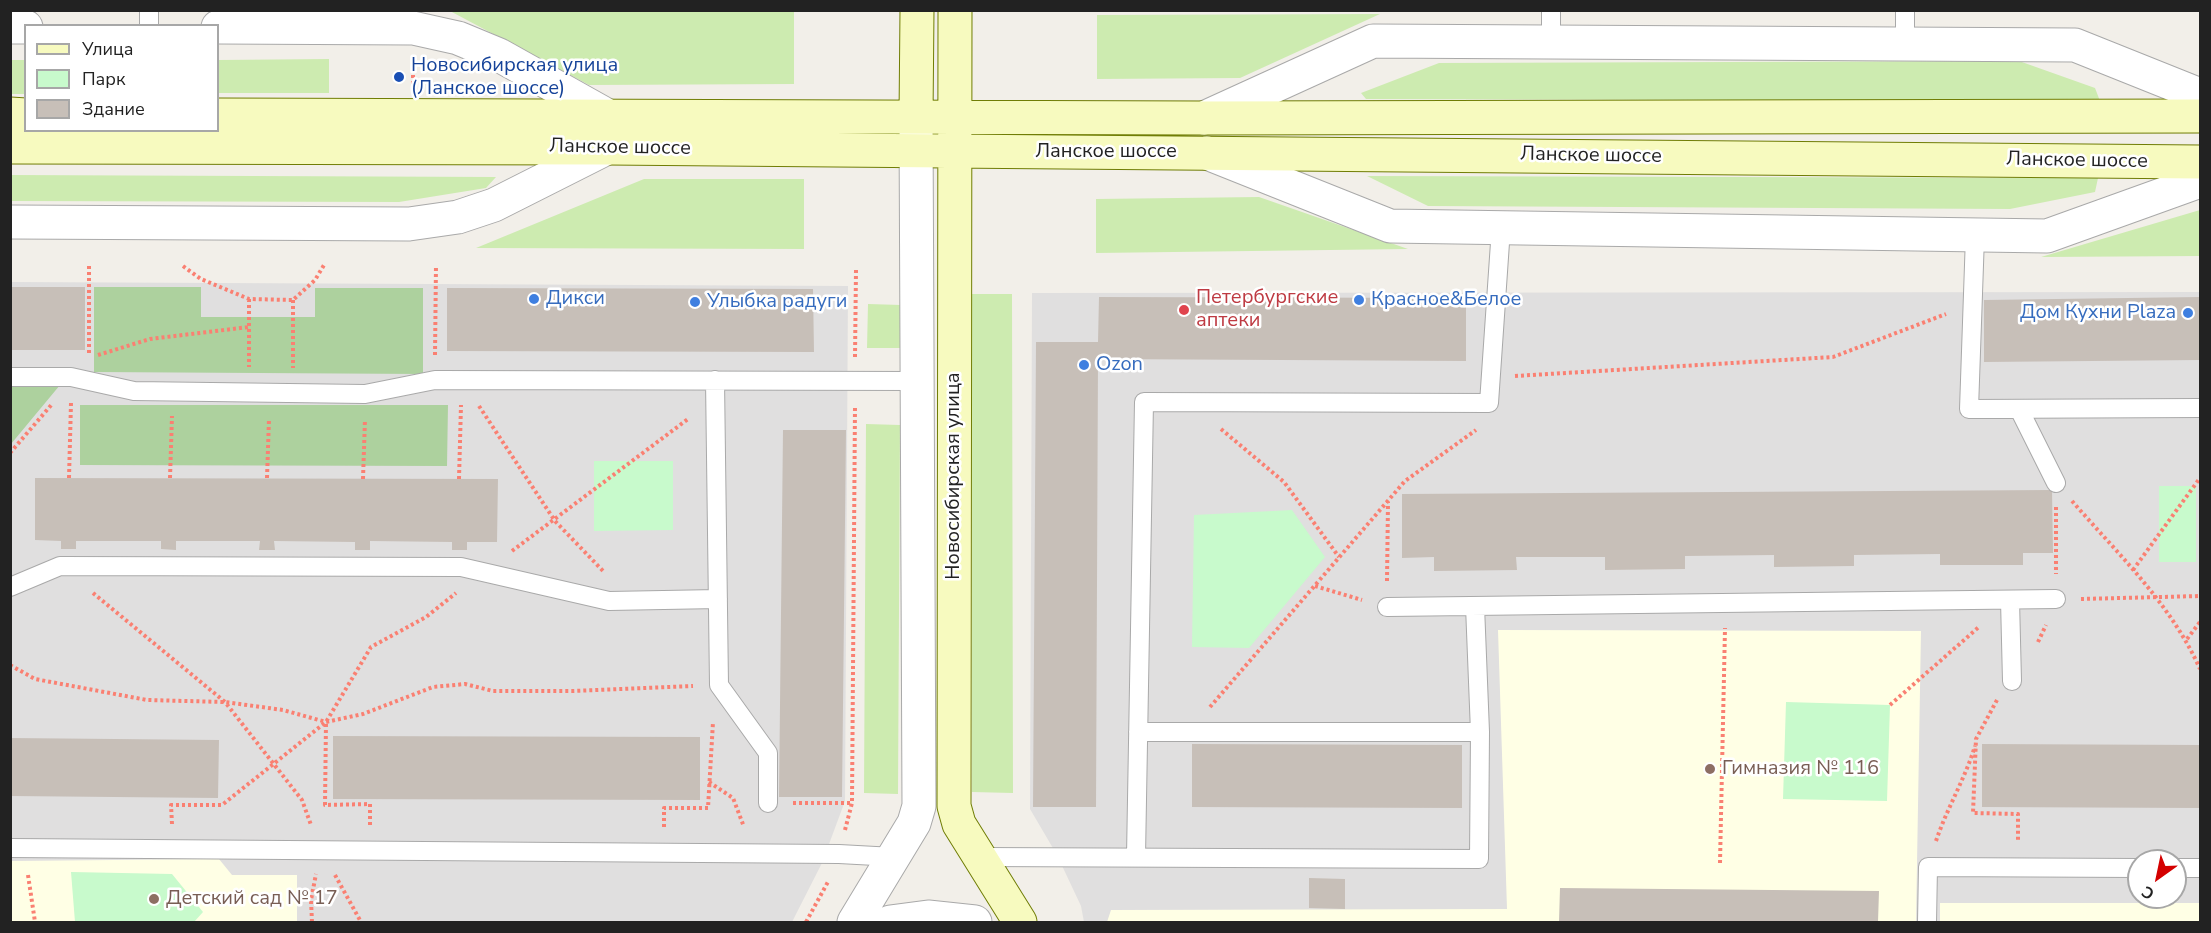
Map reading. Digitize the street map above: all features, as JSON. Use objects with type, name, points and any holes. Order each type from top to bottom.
[{"type":"main road","name":"Новосибирская улица","points":[[916,117],[917,10]]},
{"type":"main road","name":"Новосибирская улица","points":[[955,10],[954,806],[959,824],[1020,922]]},
{"type":"main road","name":"Ланское шоссе","points":[[219,115],[607,132],[955,152],[2200,162]]},
{"type":"main road","name":"Ланское шоссе","points":[[10,147],[607,132],[916,117],[2200,116]]},
{"type":"street","points":[[10,222],[409,224],[458,217],[494,205],[607,132],[499,55],[414,19],[219,27]]},
{"type":"street","points":[[1204,118],[1373,41],[2075,45],[2200,95]]},
{"type":"street","name":"Новосибирская улица","points":[[854,922],[914,823],[919,806],[916,117]]},
{"type":"street","points":[[1206,153],[1390,226],[2047,236],[2200,181]]},
{"type":"street","points":[[890,922],[928,917],[975,922]]},
{"type":"lane","points":[[1551,10],[1551,43]]},
{"type":"lane","points":[[1905,10],[1905,44]]},
{"type":"lane","points":[[1136,856],[1144,402],[1489,403],[1501,228]]},
{"type":"lane","points":[[1975,236],[1969,409],[2200,408]]},
{"type":"lane","points":[[10,377],[134,391],[365,394],[435,380],[715,389],[855,380],[917,381]]},
{"type":"lane","points":[[715,389],[719,685],[768,753],[768,803]]},
{"type":"lane","points":[[2019,409],[2056,483]]},
{"type":"lane","points":[[10,587],[60,566],[461,567],[609,602],[718,598]]},
{"type":"lane","points":[[1387,608],[2056,599]]},
{"type":"lane","points":[[2010,600],[2012,681]]},
{"type":"lane","points":[[980,857],[1479,859],[1480,732],[1475,606]]},
{"type":"lane","points":[[1138,732],[1480,732]]},
{"type":"lane","points":[[10,848],[663,852],[894,857]]},
{"type":"lane","points":[[1927,922],[1928,867],[2127,868]]},
{"type":"path","points":[[435,380],[436,265]]},
{"type":"path","points":[[89,266],[89,357],[150,339],[249,327]]},
{"type":"path","points":[[183,266],[201,279],[249,299],[293,300],[315,280],[324,266]]},
{"type":"path","points":[[768,803],[852,803],[856,270]]},
{"type":"path","points":[[249,299],[249,392]]},
{"type":"path","points":[[293,300],[293,393]]},
{"type":"path","points":[[1491,377],[1833,357],[1972,304]]},
{"type":"path","points":[[459,479],[462,380]]},
{"type":"path","points":[[462,380],[555,521],[632,601]]},
{"type":"path","points":[[10,453],[71,385]]},
{"type":"path","points":[[69,478],[71,385]]},
{"type":"path","points":[[171,805],[222,806],[326,722],[371,647],[426,617],[482,572],[555,521],[715,389]]},
{"type":"path","points":[[170,478],[172,391]]},
{"type":"path","points":[[267,478],[270,392]]},
{"type":"path","points":[[363,479],[365,394]]},
{"type":"path","points":[[1189,402],[1284,482],[1339,557]]},
{"type":"path","points":[[1188,732],[1405,481],[1484,425],[1489,403]]},
{"type":"path","points":[[2133,570],[2200,478]]},
{"type":"path","points":[[2056,483],[2156,597],[2187,639],[2200,669]]},
{"type":"path","points":[[1315,586],[1387,608],[1388,501]]},
{"type":"path","points":[[60,566],[225,702],[302,800],[321,850],[361,922]]},
{"type":"path","points":[[2056,599],[2200,596]]},
{"type":"path","points":[[1890,705],[2010,600]]},
{"type":"path","points":[[1720,863],[1726,603]]},
{"type":"path","points":[[2187,639],[2200,622]]},
{"type":"path","points":[[10,664],[35,680],[147,700],[225,702],[283,710],[326,722],[363,714],[433,687],[465,684],[493,691],[572,691],[719,685],[710,734],[708,808],[664,808],[663,852]]},
{"type":"path","points":[[326,722],[325,805],[370,804],[369,850]]},
{"type":"path","points":[[1928,867],[1945,815],[1968,769],[1976,739]]},
{"type":"path","points":[[709,782],[733,798],[752,854]]},
{"type":"path","points":[[312,922],[311,900],[321,850]]},
{"type":"path","points":[[27,871],[35,922]]},
{"type":"shaded area","points":[[11,282],[848,286],[845,801],[822,863],[792,922],[11,922]]},
{"type":"shaded area","points":[[2200,292],[2200,922],[1084,922],[1081,906],[1057,855],[1030,809],[1032,293]]},
{"type":"shaded area","name":"Гимназия № 116","points":[[1498,630],[1921,631],[1916,922],[1107,922],[1111,910],[1507,909]]},
{"type":"shaded area","name":"Детский сад № 17","points":[[219,859],[232,875],[297,875],[297,922],[11,922],[10,861]]},
{"type":"shaded area","points":[[1940,903],[2127,903],[2127,909],[2187,909],[2187,903],[2200,903],[2200,922],[1940,922]]},
{"type":"green space","points":[[450,11],[794,11],[794,84],[589,85]]},
{"type":"green space","points":[[1380,14],[1240,78],[1097,79],[1097,15]]},
{"type":"green space","points":[[329,59],[329,93],[219,93],[219,60]]},
{"type":"green space","points":[[11,60],[24,60],[24,94],[11,94]]},
{"type":"green space","points":[[2019,61],[2095,88],[2100,101],[1366,99],[1361,93],[1439,63]]},
{"type":"green space","points":[[11,175],[496,177],[486,188],[399,202],[11,201]]},
{"type":"green space","points":[[1367,176],[2098,178],[2095,192],[2010,209],[1428,206]]},
{"type":"green space","points":[[644,179],[804,179],[804,249],[476,248]]},
{"type":"green space","points":[[1259,197],[1408,249],[1096,253],[1096,199]]},
{"type":"green space","points":[[2200,210],[2200,256],[2041,257]]},
{"type":"green space","points":[[94,287],[201,287],[201,317],[315,317],[315,288],[423,288],[423,374],[94,372]]},
{"type":"green space","points":[[972,294],[1012,294],[1013,793],[972,792]]},
{"type":"green space","points":[[868,304],[901,305],[901,348],[867,348]]},
{"type":"green space","points":[[11,385],[60,385],[11,444]]},
{"type":"green space","points":[[80,405],[448,405],[447,466],[80,465]]},
{"type":"green space","points":[[866,424],[900,425],[898,794],[864,793]]},
{"type":"green space","points":[[594,461],[673,461],[673,530],[594,531]]},
{"type":"green space","points":[[2159,486],[2196,486],[2196,562],[2159,562]]},
{"type":"green space","points":[[1292,510],[1325,557],[1249,648],[1192,647],[1194,515]]},
{"type":"green space","points":[[1786,702],[1890,705],[1887,801],[1783,799]]},
{"type":"green space","points":[[71,872],[172,874],[203,912],[194,922],[75,922]]},
{"type":"building","points":[[10,287],[85,287],[85,350],[10,350]]},
{"type":"building","points":[[447,288],[813,289],[814,352],[447,351]]},
{"type":"building","points":[[1099,297],[1466,298],[1466,361],[1098,359],[1096,807],[1033,807],[1036,342],[1098,342]]},
{"type":"building","points":[[2200,297],[2200,360],[1984,362],[1984,300]]},
{"type":"building","points":[[783,430],[846,430],[842,797],[779,797]]},
{"type":"building","points":[[35,478],[498,479],[497,542],[467,542],[467,550],[452,550],[452,542],[370,541],[370,550],[355,550],[355,542],[274,541],[275,550],[259,550],[260,541],[176,541],[176,550],[161,549],[161,541],[76,541],[76,549],[61,549],[61,541],[35,540]]},
{"type":"building","points":[[2052,490],[2053,553],[2023,553],[2023,565],[1940,565],[1940,554],[1854,555],[1854,566],[1774,567],[1774,555],[1685,556],[1685,569],[1605,570],[1605,557],[1516,557],[1517,570],[1434,571],[1434,557],[1402,558],[1402,494]]},
{"type":"building","points":[[333,736],[700,737],[700,800],[333,799]]},
{"type":"building","points":[[10,738],[219,740],[218,798],[10,796]]},
{"type":"building","points":[[1192,744],[1462,745],[1462,808],[1192,807]]},
{"type":"building","points":[[1982,744],[2200,745],[2200,808],[1982,807]]},
{"type":"building","points":[[1309,878],[1345,879],[1345,909],[1309,908]]},
{"type":"building","points":[[1560,888],[1879,891],[1878,922],[1559,922]]},
{"type":"place","name":"Новосибирская улица (Ланское шоссе)","points":[[399,77]]},
{"type":"place","name":"Дикси","points":[[534,299]]},
{"type":"place","name":"Красное&Белое","points":[[1359,300]]},
{"type":"place","name":"Улыбка радуги","points":[[695,302]]},
{"type":"place","name":"Петербургские аптеки","points":[[1184,310]]},
{"type":"place","name":"Дом Кухни Plaza","points":[[2188,313]]},
{"type":"place","name":"Ozon","points":[[1084,365]]},
{"type":"place","name":"Гимназия № 116","points":[[1710,769]]},
{"type":"place","name":"Детский сад № 17","points":[[154,899]]}]
